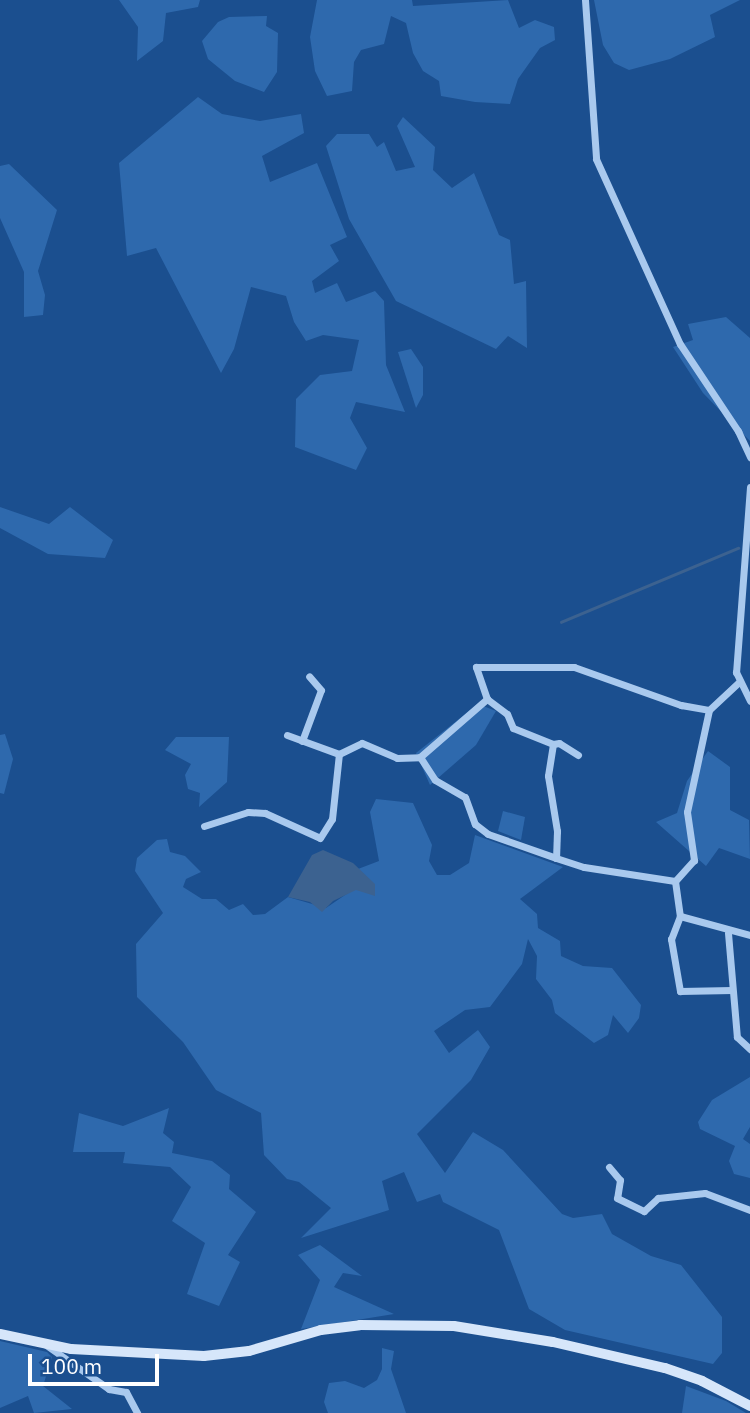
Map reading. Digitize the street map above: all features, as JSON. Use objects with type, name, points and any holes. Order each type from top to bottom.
[{"type":"street","points":[[585,0],[596,159],[680,344],[738,431],[750,457]]},
{"type":"street","points":[[750,487],[739,682],[750,701]]},
{"type":"street","points":[[578,755],[559,743],[552,744],[513,728],[507,714],[487,699],[476,667],[574,667],[709,710]]},
{"type":"street","points":[[302,741],[321,690],[309,676]]},
{"type":"street","points":[[675,881],[694,860],[687,813],[709,710],[739,682]]},
{"type":"street","points":[[287,736],[339,754],[362,743],[397,758],[420,757],[487,699]]},
{"type":"street","points":[[552,744],[548,776],[558,831],[556,858]]},
{"type":"street","points":[[204,826],[248,812],[265,813],[320,838],[332,819],[339,754]]},
{"type":"street","points":[[420,757],[435,780],[466,797],[475,824],[488,834],[584,867],[675,881]]},
{"type":"street","points":[[675,881],[680,916],[671,939],[680,991],[732,990]]},
{"type":"street","points":[[680,916],[728,933],[750,935]]},
{"type":"street","points":[[728,933],[737,1037],[750,1049]]},
{"type":"street","points":[[610,1167],[620,1180],[617,1198],[643,1211],[658,1198],[705,1193],[750,1210]]},
{"type":"street","points":[[0,1334],[71,1349],[204,1356],[249,1351],[321,1330],[360,1325],[454,1326],[554,1342],[665,1368],[702,1381],[750,1406]]},
{"type":"street","points":[[43,1343],[109,1389],[126,1392],[137,1413]]},
{"type":"shaded area","points":[[119,0],[200,0],[198,7],[166,13],[163,41],[137,61],[138,27]]},
{"type":"shaded area","points":[[317,0],[412,0],[413,6],[508,0],[519,28],[535,20],[554,27],[555,40],[540,48],[518,79],[510,104],[475,102],[441,96],[439,81],[423,71],[413,53],[406,23],[391,16],[384,44],[361,50],[354,62],[352,91],[327,96],[315,71],[310,37]]},
{"type":"shaded area","points":[[594,0],[740,0],[710,15],[715,37],[670,59],[629,70],[614,63],[603,45]]},
{"type":"shaded area","points":[[267,16],[266,26],[278,33],[277,72],[264,92],[235,81],[208,59],[202,41],[218,22],[229,17]]},
{"type":"shaded area","points":[[198,97],[222,114],[260,121],[301,114],[304,133],[262,156],[270,182],[317,163],[347,237],[330,245],[339,261],[312,281],[315,293],[337,283],[346,302],[375,291],[384,301],[386,365],[405,412],[356,402],[350,418],[367,448],[356,470],[295,447],[296,399],[320,375],[352,371],[359,340],[323,335],[306,341],[294,322],[286,296],[251,287],[234,349],[221,373],[156,248],[127,256],[119,163]]},
{"type":"shaded area","points":[[403,117],[435,147],[433,170],[452,188],[474,173],[499,235],[510,240],[514,284],[526,281],[527,348],[508,336],[496,349],[396,301],[349,219],[326,146],[337,134],[369,134],[377,147],[384,142],[396,171],[415,167],[397,126]]},
{"type":"shaded area","points":[[9,164],[57,210],[38,271],[45,295],[43,315],[24,317],[24,272],[0,218],[0,166]]},
{"type":"shaded area","points":[[726,317],[750,338],[750,441],[703,393],[673,347],[693,340],[688,324]]},
{"type":"shaded area","points":[[411,349],[423,367],[423,395],[416,408],[398,352]]},
{"type":"shaded area","points":[[0,507],[49,524],[70,507],[113,540],[105,558],[48,554],[0,528]]},
{"type":"shaded area","points":[[478,704],[496,711],[476,745],[430,785],[416,753]]},
{"type":"shaded area","points":[[5,734],[13,759],[4,794],[0,793],[0,735]]},
{"type":"shaded area","points":[[176,737],[229,737],[227,782],[199,807],[200,793],[188,789],[185,775],[191,764],[165,750]]},
{"type":"shaded area","points":[[708,751],[730,767],[730,810],[749,820],[750,859],[719,848],[706,866],[656,822],[677,813],[687,781]]},
{"type":"shaded area","points":[[376,799],[413,803],[432,845],[429,861],[437,875],[450,875],[469,863],[475,835],[563,867],[520,899],[537,914],[538,928],[560,941],[561,956],[583,966],[612,968],[641,1005],[639,1018],[628,1033],[613,1015],[608,1035],[594,1043],[555,1013],[552,1000],[536,979],[537,956],[528,939],[522,964],[490,1007],[465,1010],[434,1031],[449,1053],[478,1030],[490,1047],[471,1080],[417,1134],[445,1173],[473,1132],[503,1150],[562,1214],[573,1218],[602,1214],[612,1234],[651,1256],[681,1265],[722,1317],[722,1353],[713,1364],[565,1330],[529,1309],[499,1230],[443,1202],[440,1194],[417,1202],[404,1172],[382,1181],[389,1210],[301,1238],[331,1208],[299,1182],[287,1179],[264,1155],[261,1113],[216,1090],[183,1042],[137,997],[136,944],[163,913],[135,871],[137,858],[157,840],[167,839],[170,852],[185,856],[201,872],[186,879],[183,887],[202,899],[216,899],[229,910],[243,904],[253,915],[265,914],[288,897],[326,908],[367,880],[358,869],[379,861],[370,812]]},
{"type":"shaded area","points":[[503,811],[525,817],[521,840],[498,831]]},
{"type":"shaded area","points":[[323,850],[353,863],[375,884],[375,896],[356,890],[333,901],[322,912],[310,902],[288,897],[312,855]]},
{"type":"shaded area","points":[[750,1077],[750,1127],[743,1139],[750,1144],[750,1178],[734,1174],[729,1161],[735,1146],[700,1129],[698,1122],[712,1100]]},
{"type":"shaded area","points":[[169,1108],[163,1133],[174,1142],[172,1153],[212,1161],[230,1175],[229,1189],[256,1212],[228,1255],[240,1262],[219,1306],[187,1294],[205,1243],[172,1221],[191,1187],[170,1167],[123,1163],[125,1152],[73,1152],[79,1113],[123,1126]]},
{"type":"shaded area","points":[[320,1245],[362,1276],[343,1273],[334,1287],[394,1314],[301,1329],[320,1280],[298,1255]]},
{"type":"shaded area","points":[[0,1341],[47,1352],[52,1357],[43,1386],[72,1409],[34,1413],[28,1396],[0,1408]]},
{"type":"shaded area","points":[[382,1348],[394,1351],[391,1369],[406,1413],[328,1413],[324,1402],[329,1383],[345,1381],[364,1388],[377,1380],[382,1369]]},
{"type":"shaded area","points":[[686,1386],[726,1401],[746,1413],[682,1413]]},
{"type":"waterway","points":[[561,622],[738,548]]}]
